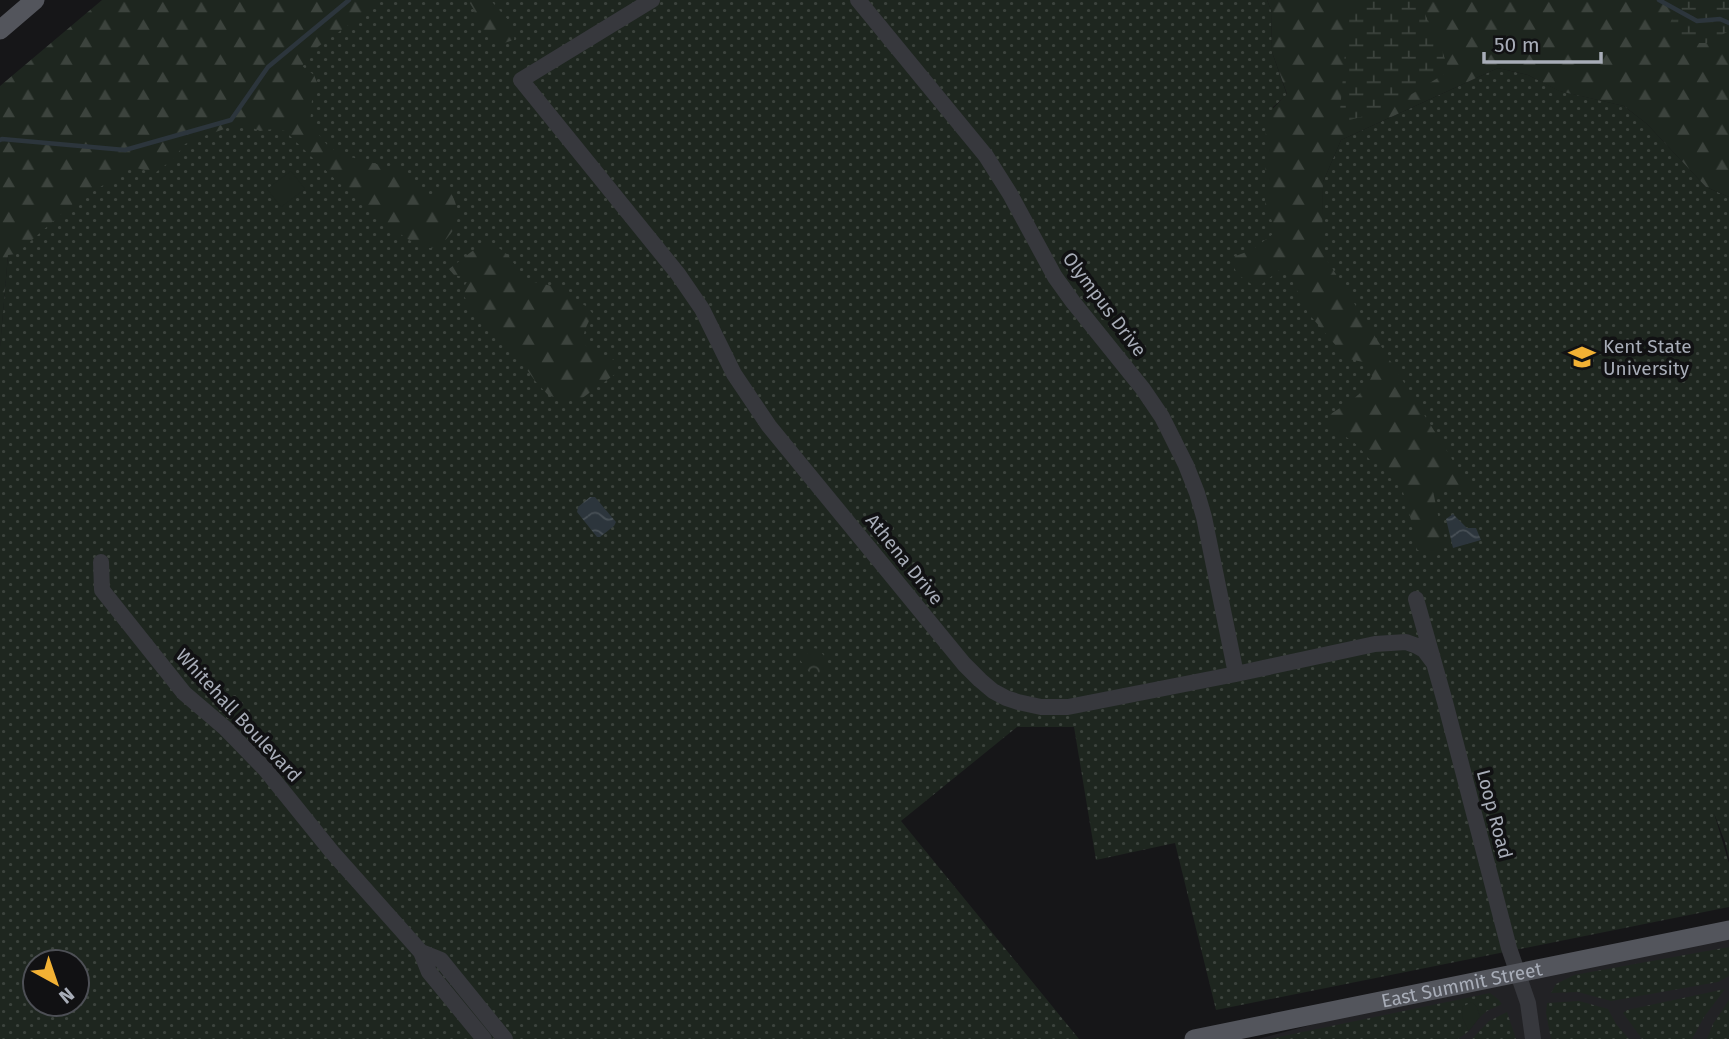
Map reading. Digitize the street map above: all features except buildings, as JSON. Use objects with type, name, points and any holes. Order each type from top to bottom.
[{"type":"main road","points":[[0,30],[35,0]]},
{"type":"main road","name":"East Summit Street","points":[[1194,1039],[1729,930]]},
{"type":"street","name":"Athena Drive","points":[[652,0],[521,80],[678,274],[702,309],[734,374],[768,426],[980,680],[993,691],[1018,702],[1055,708],[1236,674],[1375,644],[1406,642],[1424,650],[1433,662]]},
{"type":"street","name":"Olympus Drive","points":[[858,0],[986,156],[1055,277],[1143,389],[1175,440],[1204,517],[1236,674]]},
{"type":"street","name":"Whitehall Boulevard","points":[[101,562],[102,590],[184,693],[225,728],[265,769],[332,852],[421,952],[429,972],[484,1039]]},
{"type":"street","name":"Loop Road","points":[[1416,599],[1509,948],[1528,1003],[1534,1039]]},
{"type":"street","name":"Whitehall Boulevard","points":[[421,952],[441,960],[505,1039]]},
{"type":"shaded area","points":[[1729,930],[1729,1039],[1258,1039],[1478,981]]},
{"type":"green space","points":[[102,0],[378,0],[371,9],[319,46],[302,66],[314,75],[318,85],[312,100],[310,124],[328,146],[343,155],[403,171],[425,198],[433,197],[439,186],[450,188],[458,213],[453,231],[435,247],[417,244],[378,217],[285,131],[260,131],[236,125],[185,144],[173,159],[155,173],[133,167],[74,203],[16,254],[8,255],[0,348],[0,86]]},
{"type":"green space","points":[[351,0],[1267,0],[1271,10],[1272,52],[1287,95],[1273,107],[1321,252],[1323,182],[1341,140],[1498,68],[1528,75],[1560,91],[1624,106],[1647,124],[1706,187],[1729,197],[1729,859],[1714,813],[1729,863],[1729,907],[1216,1010],[1175,843],[1096,860],[1074,727],[1017,727],[901,821],[1079,1039],[0,1039],[0,347],[16,163]]},
{"type":"green space","points":[[468,0],[491,0],[513,28],[514,40],[497,45],[489,39],[476,22],[474,10]]},
{"type":"green space","points":[[1267,0],[1729,0],[1729,197],[1706,187],[1647,124],[1624,106],[1559,91],[1528,75],[1498,68],[1341,140],[1323,182],[1322,252],[1472,491],[1433,491],[1444,544],[1437,556],[1417,550],[1401,485],[1384,468],[1370,460],[1357,445],[1327,423],[1329,415],[1354,399],[1368,383],[1372,376],[1363,362],[1349,359],[1338,348],[1308,313],[1292,280],[1282,268],[1257,288],[1237,274],[1230,258],[1252,250],[1277,231],[1265,207],[1266,116],[1287,94],[1272,52],[1271,10]]},
{"type":"green space","points":[[1352,0],[1422,0],[1423,10],[1449,71],[1386,110],[1339,123],[1348,17]]},
{"type":"green space","points":[[1682,0],[1729,0],[1729,31],[1707,43],[1688,43],[1669,25]]},
{"type":"green space","points":[[291,171],[305,189],[281,207],[267,189]]},
{"type":"green space","points":[[491,242],[508,255],[522,275],[534,282],[552,286],[587,307],[593,314],[584,334],[586,346],[617,361],[618,372],[581,399],[549,396],[515,354],[472,310],[461,291],[467,282],[449,269],[475,249]]},
{"type":"green space","points":[[813,648],[818,649],[826,658],[825,669],[821,673],[809,672],[800,660]]},
{"type":"green space","points":[[1729,947],[1729,976],[1718,982],[1611,1001],[1578,992],[1551,993],[1556,984],[1574,975]]},
{"type":"green space","points":[[1725,989],[1704,1017],[1692,1039],[1642,1039],[1623,1013],[1627,1010]]},
{"type":"green space","points":[[1490,993],[1502,1004],[1480,1017],[1477,1007],[1463,1019],[1469,1031],[1458,1039],[1269,1039]]},
{"type":"green space","points":[[1729,1000],[1729,1039],[1707,1039],[1713,1024]]},
{"type":"green space","points":[[1579,1001],[1608,1009],[1629,1039],[1551,1039],[1547,1003]]},
{"type":"green space","points":[[1472,1002],[1480,1017],[1469,1031],[1463,1019],[1462,1007]]},
{"type":"green space","points":[[1507,1012],[1516,1039],[1472,1039],[1489,1021]]},
{"type":"water","points":[[590,497],[595,497],[616,522],[600,537],[597,537],[577,512],[578,507]]},
{"type":"water","points":[[1453,514],[1467,528],[1476,528],[1481,540],[1453,548],[1446,519]]},
{"type":"waterway","points":[[0,140],[125,150],[231,120],[268,67],[349,0]]},
{"type":"waterway","points":[[1659,0],[1697,21],[1720,19],[1729,23]]},
{"type":"place","name":"Kent State University","points":[[1582,357]]}]
